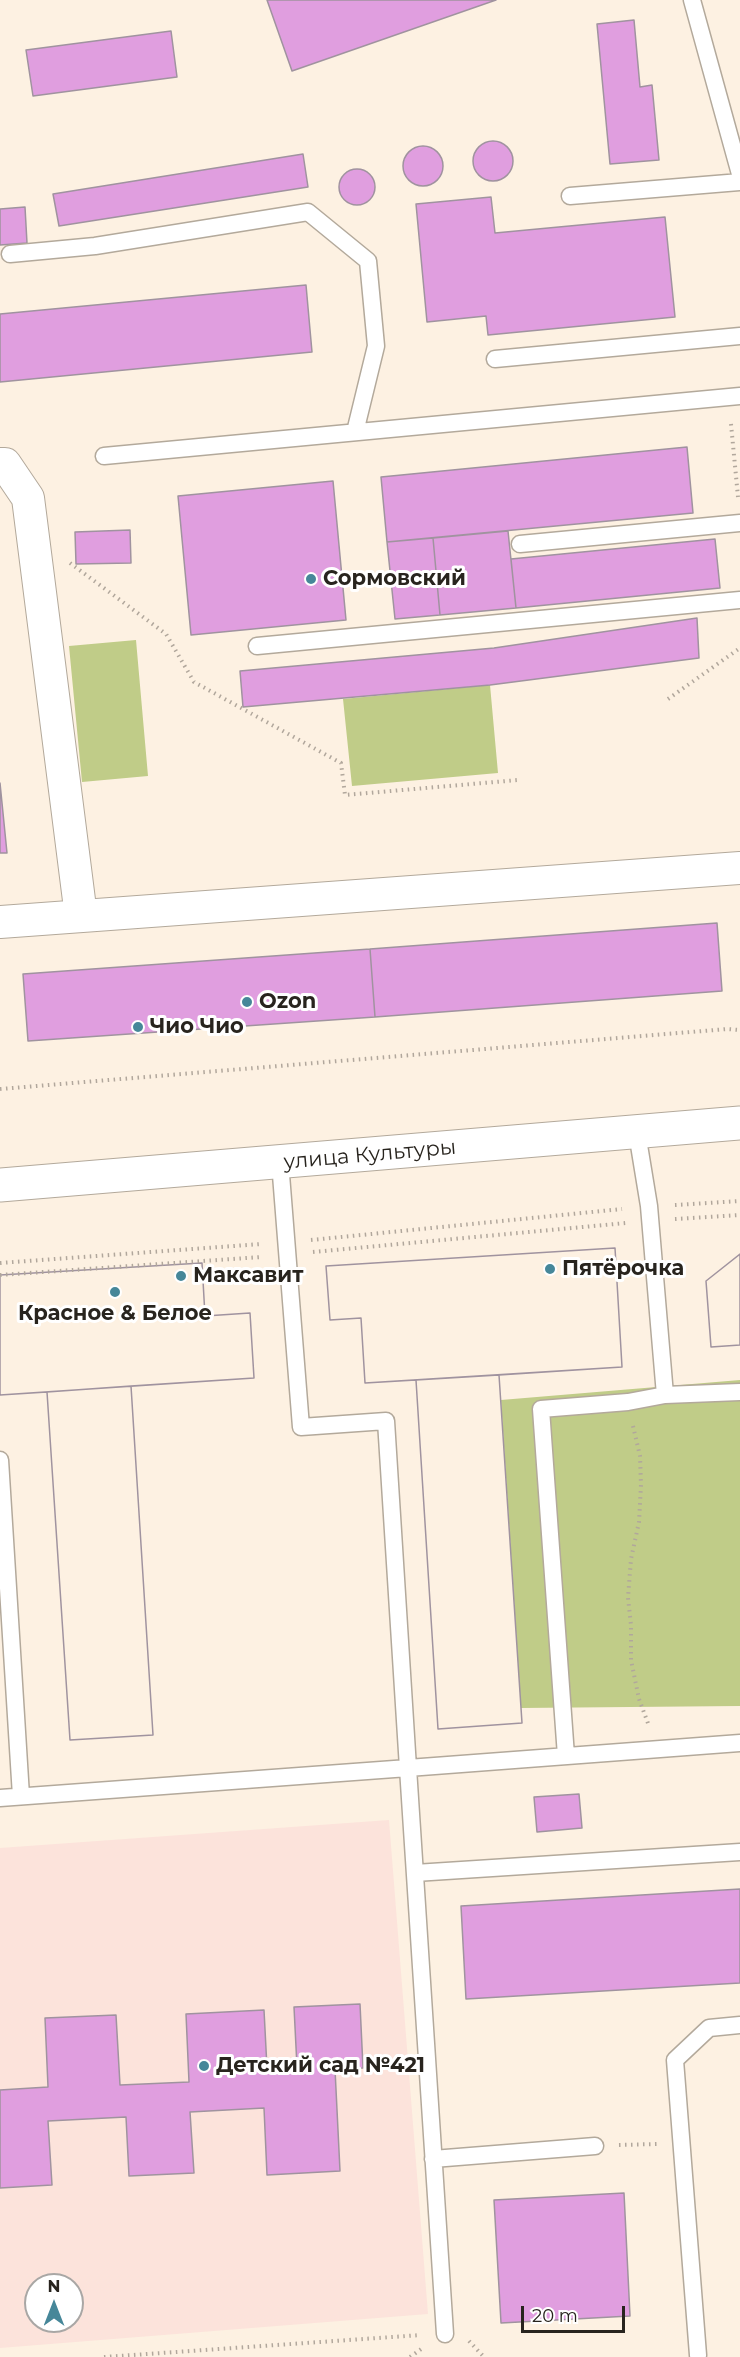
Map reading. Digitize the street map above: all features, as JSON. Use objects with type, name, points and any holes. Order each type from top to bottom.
[{"type":"main road","name":"улица Культуры","points":[[0,1185],[740,1123]]},
{"type":"street","points":[[0,464],[5,464],[28,498],[81,916]]},
{"type":"street","points":[[0,922],[740,868]]},
{"type":"lane","points":[[692,0],[740,174]]},
{"type":"lane","points":[[570,196],[740,182]]},
{"type":"lane","points":[[10,254],[95,246],[308,212],[368,261],[376,346],[355,432]]},
{"type":"lane","points":[[495,359],[740,336]]},
{"type":"lane","points":[[104,456],[734,396]]},
{"type":"lane","points":[[520,544],[740,523]]},
{"type":"lane","points":[[257,646],[740,600]]},
{"type":"lane","points":[[637,1133],[650,1213],[665,1395]]},
{"type":"lane","points":[[280,1162],[289,1249],[301,1427],[386,1421],[445,2334]]},
{"type":"lane","points":[[566,1756],[541,1409],[628,1402],[665,1395],[740,1392]]},
{"type":"lane","points":[[0,1460],[21,1796]]},
{"type":"lane","points":[[0,1798],[740,1743]]},
{"type":"lane","points":[[415,1874],[740,1852]]},
{"type":"lane","points":[[698,2355],[675,2060],[709,2028],[740,2025]]},
{"type":"lane","points":[[434,2159],[595,2146]]},
{"type":"path","points":[[734,396],[739,501]]},
{"type":"path","points":[[33,535],[166,633],[194,682],[341,764],[345,795],[518,780]]},
{"type":"path","points":[[668,699],[740,648]]},
{"type":"path","points":[[0,1089],[715,1030],[740,1030]]},
{"type":"path","points":[[0,1275],[650,1213],[740,1201]]},
{"type":"path","points":[[0,1263],[289,1249],[650,1213],[740,1215]]},
{"type":"path","points":[[628,1402],[640,1456],[641,1485],[639,1521],[631,1559],[628,1598],[631,1660],[639,1699],[658,1749]]},
{"type":"path","points":[[595,2146],[681,2143]]},
{"type":"path","points":[[104,2357],[445,2334]]},
{"type":"shaded area","name":"Детский сад №421","points":[[389,1820],[428,2314],[0,2348],[0,1848]]},
{"type":"green space","points":[[136,640],[148,776],[82,782],[69,646]]},
{"type":"green space","points":[[490,685],[498,773],[352,786],[343,699]]},
{"type":"green space","points":[[740,1380],[740,1706],[521,1708],[501,1400]]},
{"type":"building","points":[[267,0],[496,0],[292,71]]},
{"type":"building","points":[[634,20],[640,87],[652,85],[659,160],[610,164],[597,24]]},
{"type":"building","points":[[171,31],[177,77],[33,96],[26,50]]},
{"type":"building","points":[[493,141],[507,147],[513,161],[507,175],[493,181],[479,175],[473,161],[479,147]]},
{"type":"building","points":[[423,146],[437,152],[443,166],[437,180],[423,186],[409,180],[403,166],[409,152]]},
{"type":"building","points":[[303,154],[308,187],[59,226],[53,194]]},
{"type":"building","points":[[357,169],[370,174],[375,187],[370,200],[357,205],[344,200],[339,187],[344,174]]},
{"type":"building","points":[[491,197],[495,233],[665,217],[675,317],[488,335],[486,316],[427,322],[416,204]]},
{"type":"building","points":[[25,207],[27,243],[0,245],[0,209]]},
{"type":"building","points":[[306,285],[312,352],[0,382],[0,314]]},
{"type":"building","points":[[687,447],[693,513],[387,542],[381,477]]},
{"type":"building","name":"Сормовский","points":[[333,481],[346,620],[191,635],[178,496]]},
{"type":"building","points":[[130,530],[131,563],[76,564],[75,532]]},
{"type":"building","points":[[508,531],[516,608],[440,615],[433,538]]},
{"type":"building","points":[[433,538],[440,615],[395,619],[387,542]]},
{"type":"building","points":[[715,539],[720,588],[516,608],[511,559]]},
{"type":"building","points":[[697,618],[699,658],[490,685],[243,707],[240,671],[494,648]]},
{"type":"building","points":[[0,783],[7,853],[0,853]]},
{"type":"building","points":[[717,923],[722,991],[375,1017],[370,949]]},
{"type":"building","points":[[370,949],[375,1017],[28,1041],[23,974]]},
{"type":"building","points":[[615,1248],[622,1367],[365,1383],[361,1318],[330,1320],[326,1266]]},
{"type":"building","points":[[615,1248],[622,1367],[499,1375],[522,1723],[438,1729],[416,1380],[365,1383],[361,1318],[330,1320],[326,1266]]},
{"type":"building","points":[[740,1254],[740,1345],[711,1347],[706,1281]]},
{"type":"building","points":[[740,1254],[740,1345],[711,1347],[706,1281]]},
{"type":"building","points":[[202,1263],[205,1316],[250,1313],[254,1378],[0,1395],[0,1275]]},
{"type":"building","points":[[202,1263],[205,1316],[250,1313],[254,1378],[131,1386],[153,1735],[70,1740],[47,1392],[0,1395],[0,1275]]},
{"type":"building","points":[[499,1375],[522,1723],[438,1729],[416,1380]]},
{"type":"building","points":[[131,1386],[153,1735],[70,1740],[47,1392]]},
{"type":"building","points":[[579,1794],[582,1828],[537,1832],[534,1797]]},
{"type":"building","points":[[740,1889],[740,1983],[466,1999],[461,1906]]},
{"type":"building","points":[[360,2004],[363,2068],[335,2069],[340,2171],[267,2175],[264,2108],[190,2112],[194,2173],[129,2176],[126,2117],[48,2121],[52,2185],[0,2188],[0,2090],[48,2087],[45,2018],[116,2015],[120,2085],[189,2082],[186,2014],[264,2010],[267,2068],[297,2067],[294,2007]]},
{"type":"building","points":[[624,2193],[630,2316],[501,2323],[494,2200]]},
{"type":"place","name":"Сормовский","points":[[311,579]]},
{"type":"place","name":"Ozon","points":[[247,1002]]},
{"type":"place","name":"Чио Чио","points":[[138,1027]]},
{"type":"place","name":"Пятёрочка","points":[[550,1269]]},
{"type":"place","name":"Максавит","points":[[181,1276]]},
{"type":"place","name":"Красное & Белое","points":[[115,1292]]},
{"type":"place","name":"Детский сад №421","points":[[204,2066]]}]
